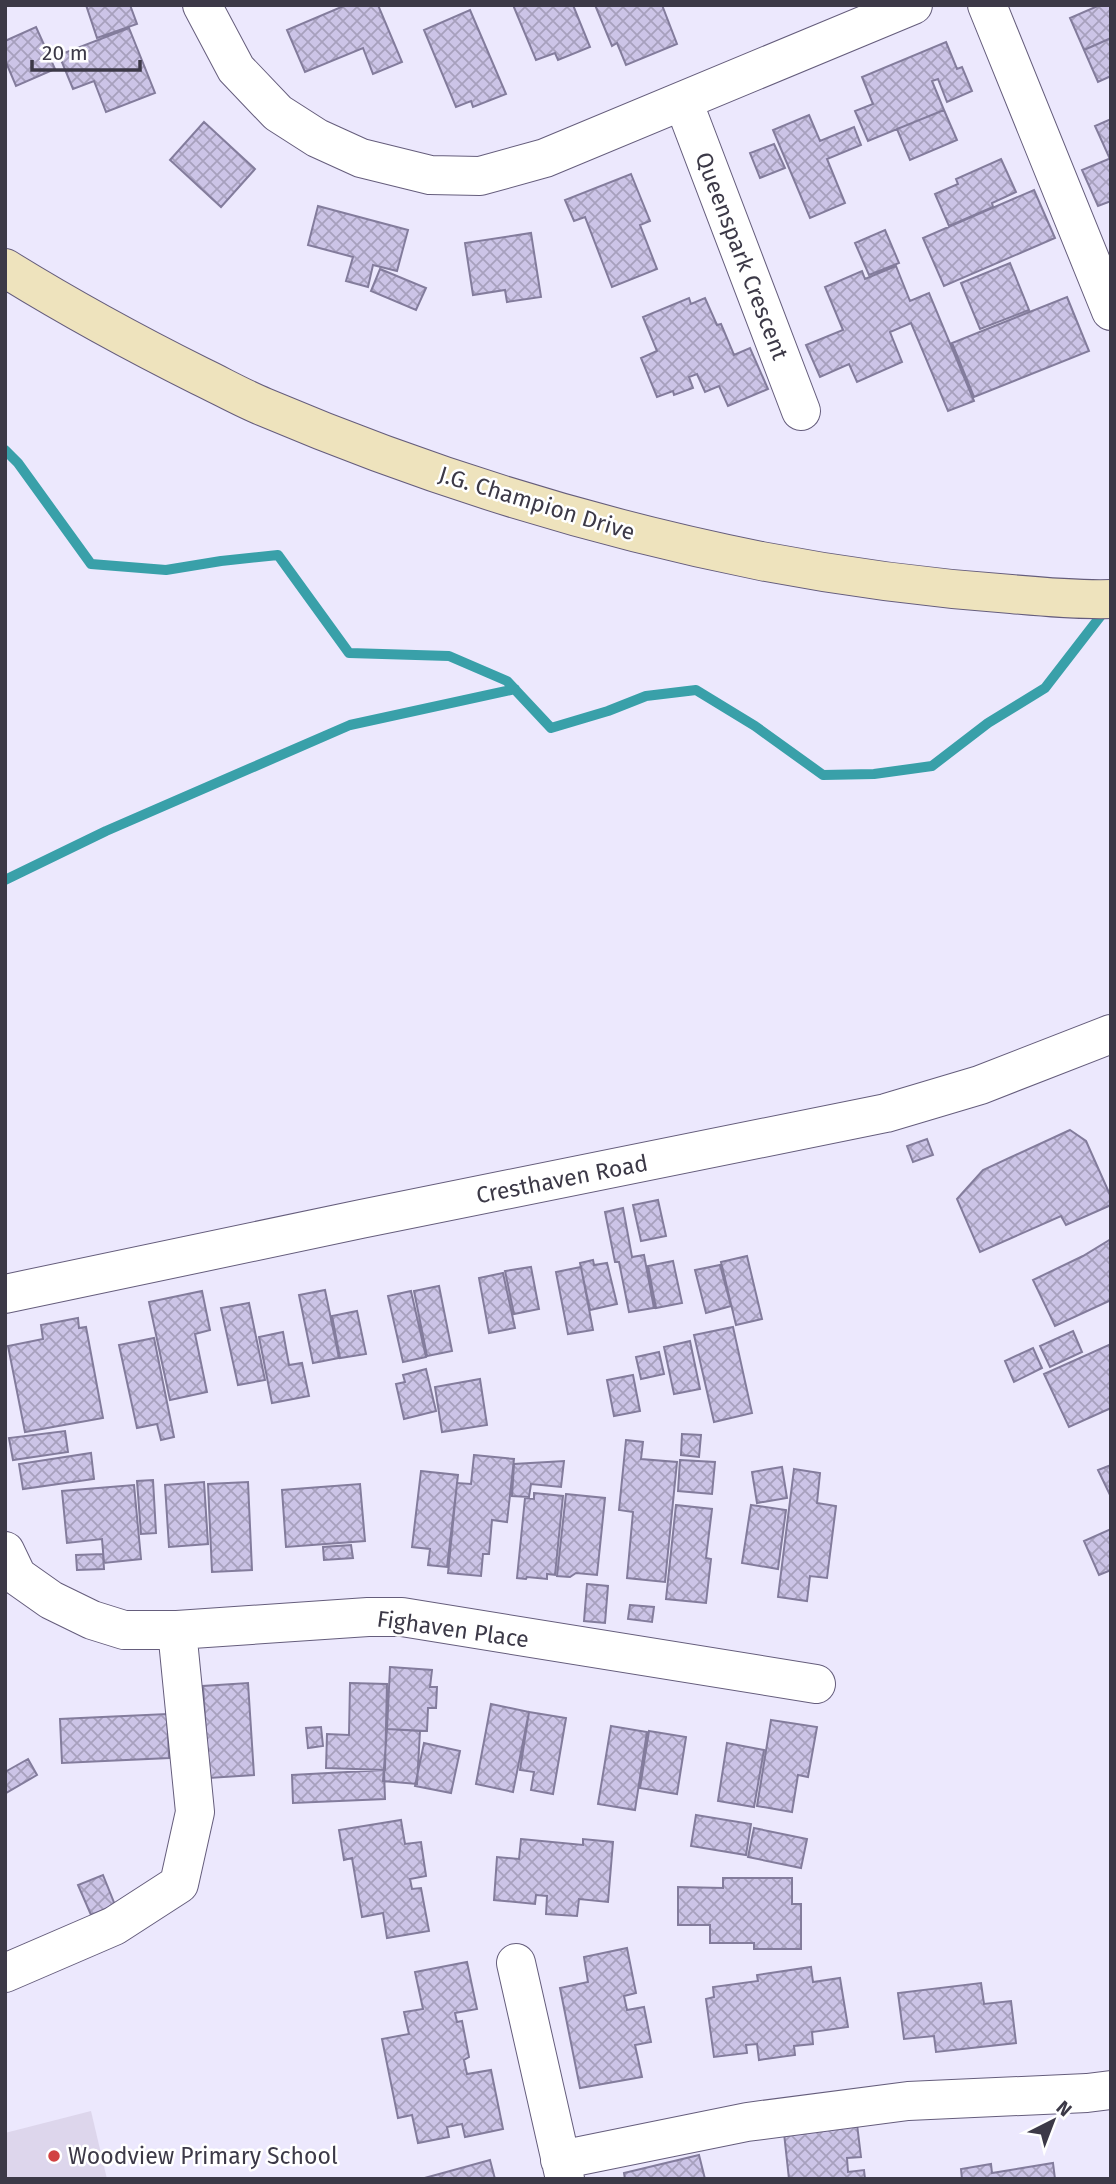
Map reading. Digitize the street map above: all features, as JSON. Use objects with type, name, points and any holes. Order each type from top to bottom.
[{"type":"main road","name":"J.G. Champion Drive","points":[[5,268],[156,354],[261,406],[353,443],[485,489],[583,519],[677,544],[825,573],[943,589],[1097,599]]},
{"type":"street","points":[[202,5],[236,69],[278,113],[317,138],[361,158],[430,175],[481,176],[545,158],[913,5]]},
{"type":"street","points":[[987,5],[1111,311]]},
{"type":"street","name":"Queenspark Crescent","points":[[683,101],[801,411]]},
{"type":"street","name":"Cresthaven Road","points":[[5,1294],[360,1219],[886,1114],[980,1085],[1111,1034]]},
{"type":"street","name":"Fighaven Place","points":[[9,1573],[51,1600],[92,1620],[124,1630],[177,1630],[402,1617],[816,1684]]},
{"type":"street","points":[[5,1973],[114,1926],[179,1884],[195,1812],[177,1630]]},
{"type":"street","points":[[516,1963],[562,2169],[747,2122],[908,2101],[1111,2091]]},
{"type":"shaded area","name":"Woodview Primary School","points":[[91,2111],[107,2179],[5,2179],[5,2133]]},
{"type":"building","points":[[86,5],[130,5],[137,24],[97,38]]},
{"type":"building","points":[[346,5],[378,5],[402,62],[373,74],[363,48],[305,72],[287,30]]},
{"type":"building","points":[[513,5],[573,5],[590,47],[558,60],[555,53],[536,60]]},
{"type":"building","points":[[595,5],[662,5],[677,44],[626,65],[617,43],[612,46]]},
{"type":"building","points":[[1100,5],[1111,5],[1111,38],[1084,50],[1070,18]]},
{"type":"building","points":[[470,10],[506,94],[473,107],[471,101],[456,107],[424,30]]},
{"type":"building","points":[[36,27],[55,69],[16,86],[5,60],[5,41]]},
{"type":"building","points":[[129,28],[155,93],[106,112],[94,81],[73,89],[59,55]]},
{"type":"building","points":[[1111,38],[1111,76],[1098,82],[1084,50]]},
{"type":"building","points":[[946,42],[957,69],[962,67],[972,91],[947,102],[938,79],[932,81],[944,110],[868,141],[855,111],[873,104],[862,77]]},
{"type":"building","points":[[944,110],[957,140],[910,160],[897,129]]},
{"type":"building","points":[[809,115],[820,141],[854,127],[861,145],[827,159],[845,203],[810,218],[773,130]]},
{"type":"building","points":[[1111,119],[1111,156],[1109,157],[1095,126]]},
{"type":"building","points":[[204,122],[255,169],[221,207],[170,160]]},
{"type":"building","points":[[774,144],[785,168],[760,178],[750,153]]},
{"type":"building","points":[[1111,158],[1111,201],[1098,206],[1082,170]]},
{"type":"building","points":[[1001,159],[1016,192],[992,203],[993,207],[949,226],[935,194],[958,184],[956,179]]},
{"type":"building","points":[[631,174],[650,221],[640,225],[657,269],[612,287],[585,217],[574,221],[565,200]]},
{"type":"building","points":[[1034,190],[1055,238],[944,286],[923,238]]},
{"type":"building","points":[[318,206],[408,230],[397,271],[373,265],[368,287],[346,281],[353,257],[308,245]]},
{"type":"building","points":[[885,230],[899,263],[869,275],[855,243]]},
{"type":"building","points":[[531,233],[541,297],[507,302],[505,290],[473,295],[465,243]]},
{"type":"building","points":[[1010,263],[1029,310],[980,329],[961,283]]},
{"type":"building","points":[[896,266],[910,301],[929,293],[974,401],[948,411],[911,323],[890,332],[902,362],[857,382],[849,364],[820,377],[806,345],[843,330],[825,287],[862,271],[865,279]]},
{"type":"building","points":[[380,269],[426,288],[416,310],[371,291]]},
{"type":"building","points":[[1067,297],[1089,351],[974,397],[952,343]]},
{"type":"building","points":[[689,298],[691,304],[705,298],[717,325],[721,324],[734,355],[750,348],[768,389],[728,406],[719,386],[705,392],[697,374],[689,377],[693,388],[674,395],[673,391],[657,397],[641,358],[657,351],[643,317]]},
{"type":"building","points":[[1070,1130],[1086,1141],[1111,1197],[1111,1205],[1066,1225],[1061,1216],[980,1252],[957,1199],[983,1170]]},
{"type":"building","points":[[927,1139],[933,1155],[913,1162],[907,1146]]},
{"type":"building","points":[[658,1200],[666,1236],[641,1241],[633,1205]]},
{"type":"building","points":[[623,1208],[632,1257],[644,1255],[654,1308],[629,1312],[605,1212]]},
{"type":"building","points":[[1111,1239],[1111,1300],[1055,1326],[1033,1280]]},
{"type":"building","points":[[747,1256],[762,1319],[736,1325],[721,1262]]},
{"type":"building","points":[[593,1260],[594,1265],[607,1263],[617,1304],[590,1310],[580,1263]]},
{"type":"building","points":[[673,1261],[682,1303],[656,1308],[648,1266]]},
{"type":"building","points":[[720,1265],[731,1306],[706,1313],[695,1270]]},
{"type":"building","points":[[531,1267],[539,1309],[514,1314],[505,1271]]},
{"type":"building","points":[[581,1267],[593,1330],[568,1334],[556,1272]]},
{"type":"building","points":[[503,1273],[515,1328],[489,1333],[479,1278]]},
{"type":"building","points":[[439,1286],[452,1351],[427,1356],[414,1291]]},
{"type":"building","points":[[325,1290],[339,1358],[313,1363],[299,1295]]},
{"type":"building","points":[[202,1291],[210,1330],[195,1334],[207,1392],[170,1400],[149,1302]]},
{"type":"building","points":[[411,1291],[426,1357],[403,1362],[388,1296]]},
{"type":"building","points":[[249,1303],[265,1380],[238,1385],[221,1308]]},
{"type":"building","points":[[357,1311],[366,1354],[340,1358],[332,1316]]},
{"type":"building","points":[[78,1318],[79,1328],[86,1327],[103,1418],[25,1432],[8,1346],[43,1339],[41,1325]]},
{"type":"building","points":[[733,1327],[752,1413],[714,1422],[694,1335]]},
{"type":"building","points":[[1073,1331],[1082,1352],[1050,1367],[1040,1346]]},
{"type":"building","points":[[283,1332],[289,1365],[302,1363],[309,1396],[272,1403],[259,1337]]},
{"type":"building","points":[[154,1338],[174,1437],[161,1440],[157,1424],[137,1428],[119,1345]]},
{"type":"building","points":[[690,1341],[700,1389],[674,1394],[664,1347]]},
{"type":"building","points":[[1111,1344],[1111,1408],[1069,1427],[1044,1374]]},
{"type":"building","points":[[1033,1348],[1042,1368],[1014,1382],[1005,1361]]},
{"type":"building","points":[[659,1352],[664,1374],[641,1379],[636,1357]]},
{"type":"building","points":[[426,1369],[436,1411],[404,1419],[396,1384],[405,1382],[403,1375]]},
{"type":"building","points":[[633,1375],[640,1411],[614,1416],[607,1380]]},
{"type":"building","points":[[480,1379],[487,1425],[442,1432],[435,1387]]},
{"type":"building","points":[[65,1431],[68,1452],[13,1460],[9,1438]]},
{"type":"building","points":[[682,1434],[701,1435],[699,1457],[681,1455]]},
{"type":"building","points":[[626,1440],[643,1442],[641,1459],[677,1462],[665,1582],[627,1578],[633,1512],[619,1510]]},
{"type":"building","points":[[91,1453],[94,1479],[23,1489],[19,1464]]},
{"type":"building","points":[[474,1455],[514,1459],[507,1522],[492,1520],[489,1554],[483,1554],[481,1576],[448,1573],[457,1483],[471,1484]]},
{"type":"building","points":[[680,1460],[715,1462],[712,1494],[678,1491]]},
{"type":"building","points":[[564,1461],[561,1487],[531,1484],[529,1497],[512,1496],[514,1464]]},
{"type":"building","points":[[1111,1465],[1111,1497],[1098,1470]]},
{"type":"building","points":[[782,1467],[787,1498],[757,1503],[752,1472]]},
{"type":"building","points":[[794,1469],[820,1473],[817,1503],[836,1506],[827,1578],[810,1576],[807,1601],[778,1597]]},
{"type":"building","points":[[421,1471],[458,1475],[447,1567],[428,1565],[430,1549],[412,1547]]},
{"type":"building","points":[[153,1480],[156,1533],[141,1534],[137,1481]]},
{"type":"building","points":[[204,1482],[208,1544],[169,1547],[165,1485]]},
{"type":"building","points":[[248,1482],[252,1570],[212,1572],[208,1484]]},
{"type":"building","points":[[360,1484],[365,1541],[286,1547],[282,1490]]},
{"type":"building","points":[[134,1485],[141,1559],[104,1563],[102,1539],[67,1543],[62,1491]]},
{"type":"building","points":[[534,1493],[563,1496],[555,1575],[547,1574],[547,1579],[517,1578],[525,1498],[534,1499]]},
{"type":"building","points":[[566,1494],[605,1498],[597,1575],[576,1573],[570,1577],[557,1576]]},
{"type":"building","points":[[676,1505],[712,1509],[706,1558],[711,1559],[706,1603],[666,1599]]},
{"type":"building","points":[[751,1505],[786,1510],[778,1569],[742,1563]]},
{"type":"building","points":[[1111,1529],[1111,1570],[1099,1575],[1084,1541]]},
{"type":"building","points":[[351,1545],[353,1558],[324,1560],[323,1547]]},
{"type":"building","points":[[103,1554],[104,1569],[77,1570],[76,1555]]},
{"type":"building","points":[[587,1584],[608,1586],[605,1623],[584,1621]]},
{"type":"building","points":[[630,1605],[654,1607],[652,1622],[628,1619]]},
{"type":"building","points":[[390,1667],[432,1670],[430,1687],[437,1687],[436,1708],[428,1708],[427,1731],[387,1729]]},
{"type":"building","points":[[248,1683],[254,1775],[209,1778],[203,1686]]},
{"type":"building","points":[[350,1683],[387,1684],[385,1770],[326,1768],[327,1734],[349,1735]]},
{"type":"building","points":[[491,1704],[529,1712],[513,1792],[476,1784]]},
{"type":"building","points":[[529,1712],[566,1718],[553,1794],[531,1790],[534,1772],[520,1770]]},
{"type":"building","points":[[167,1714],[169,1758],[62,1763],[60,1719]]},
{"type":"building","points":[[771,1720],[817,1727],[808,1777],[798,1775],[792,1812],[757,1806]]},
{"type":"building","points":[[611,1726],[647,1732],[635,1810],[598,1804]]},
{"type":"building","points":[[321,1727],[323,1746],[308,1748],[306,1728]]},
{"type":"building","points":[[387,1729],[420,1731],[417,1784],[383,1781]]},
{"type":"building","points":[[649,1731],[686,1737],[677,1794],[640,1788]]},
{"type":"building","points":[[424,1743],[460,1751],[451,1793],[415,1786]]},
{"type":"building","points":[[727,1743],[764,1750],[754,1807],[718,1801]]},
{"type":"building","points":[[28,1759],[37,1775],[6,1793],[5,1772]]},
{"type":"building","points":[[384,1770],[385,1799],[293,1803],[292,1775]]},
{"type":"building","points":[[696,1815],[751,1824],[746,1855],[691,1846]]},
{"type":"building","points":[[401,1820],[405,1844],[421,1842],[426,1876],[410,1879],[412,1889],[421,1888],[429,1931],[387,1938],[383,1913],[362,1917],[352,1858],[344,1860],[339,1830]]},
{"type":"building","points":[[754,1828],[807,1839],[801,1868],[748,1857]]},
{"type":"building","points":[[521,1839],[583,1845],[583,1839],[613,1842],[608,1902],[579,1899],[577,1916],[546,1914],[547,1896],[536,1895],[535,1904],[494,1900],[497,1857],[519,1859]]},
{"type":"building","points":[[103,1875],[115,1905],[91,1915],[78,1885]]},
{"type":"building","points":[[723,1878],[792,1878],[792,1904],[801,1904],[801,1949],[754,1949],[754,1943],[710,1943],[710,1925],[678,1925],[678,1887],[723,1888]]},
{"type":"building","points":[[627,1948],[636,1993],[624,1996],[627,2010],[644,2007],[651,2042],[635,2045],[642,2077],[580,2088],[560,1988],[588,1982],[584,1957]]},
{"type":"building","points":[[467,1962],[477,2009],[455,2013],[457,2022],[462,2021],[469,2057],[464,2060],[467,2074],[491,2070],[503,2129],[465,2137],[462,2124],[447,2127],[449,2137],[418,2143],[412,2115],[398,2118],[382,2039],[409,2034],[404,2012],[423,2009],[415,1972]]},
{"type":"building","points":[[811,1967],[813,1982],[840,1978],[848,2027],[812,2032],[813,2044],[794,2046],[795,2055],[759,2060],[757,2044],[746,2045],[747,2053],[714,2057],[706,1999],[714,1997],[713,1987],[758,1981],[757,1975]]},
{"type":"building","points":[[981,1983],[984,2004],[1011,2001],[1016,2043],[936,2052],[934,2036],[904,2039],[898,1993]]},
{"type":"building","points":[[856,2116],[861,2157],[847,2158],[848,2172],[864,2170],[865,2179],[789,2179],[783,2124]]},
{"type":"building","points":[[699,2155],[705,2179],[625,2179],[624,2173]]},
{"type":"building","points":[[490,2160],[495,2179],[421,2179]]},
{"type":"building","points":[[1053,2163],[1055,2179],[962,2179],[961,2169],[991,2164],[992,2173]]},
{"type":"waterway","points":[[5,450],[18,463],[91,564],[166,570],[278,555],[349,653],[449,656],[507,681],[551,728],[646,696],[696,690],[755,726],[823,775],[874,774],[932,766],[988,723],[1045,688],[1106,609]]},
{"type":"waterway","points":[[5,880],[106,831],[350,725],[515,689]]},
{"type":"place","name":"Woodview Primary School","points":[[54,2156]]}]
